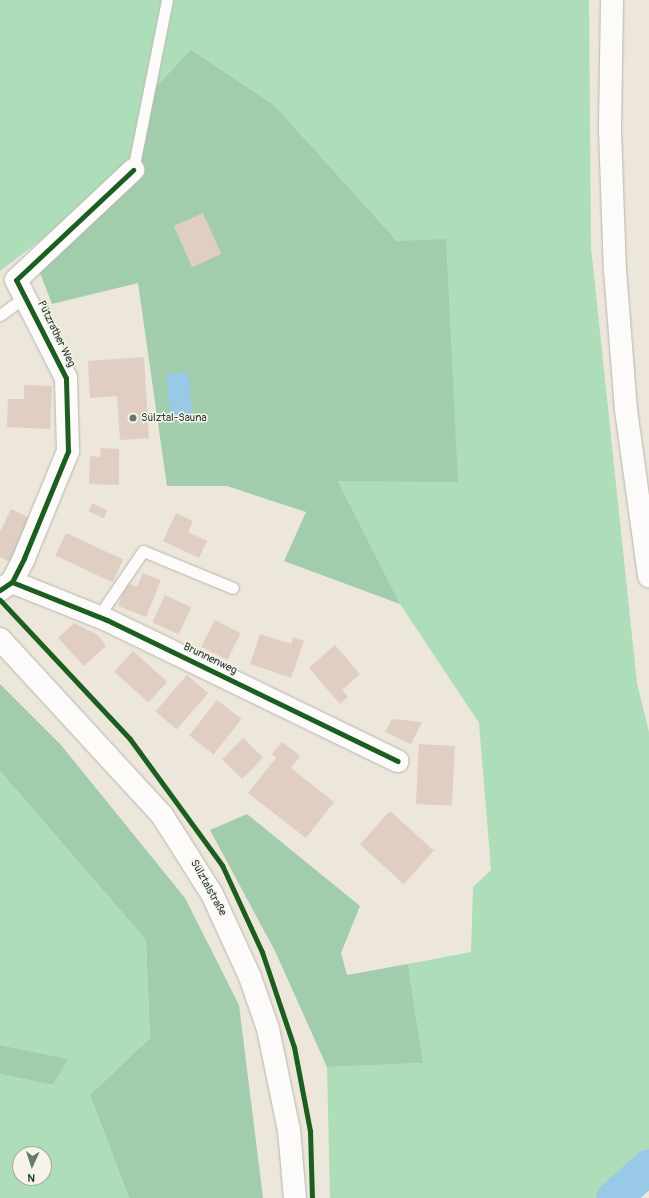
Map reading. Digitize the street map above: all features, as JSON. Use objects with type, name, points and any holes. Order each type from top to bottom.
[{"type":"main road","points":[[612,0],[610,130],[615,270],[626,410],[649,576]]},
{"type":"main road","name":"Pützrather Weg","points":[[6,586],[68,451],[66,378],[26,296],[16,280],[134,170]]},
{"type":"main road","name":"Brunnenweg","points":[[6,586],[98,617],[366,755],[398,761]]},
{"type":"main road","name":"Sülztalstraße","points":[[0,639],[162,815],[212,894],[250,976],[268,1029],[289,1130],[296,1198]]},
{"type":"lane","points":[[134,170],[167,0]]},
{"type":"lane","points":[[0,315],[26,296]]},
{"type":"lane","points":[[98,617],[143,551],[233,588]]},
{"type":"green space","points":[[0,0],[589,0],[591,247],[637,683],[649,732],[649,1187],[638,1198],[330,1198],[327,1067],[423,1063],[408,964],[471,952],[473,887],[491,870],[479,723],[400,604],[338,481],[397,241],[275,106],[133,170],[0,271]]},
{"type":"green space","points":[[191,50],[275,106],[397,241],[446,239],[458,482],[338,481],[400,604],[284,561],[306,512],[227,486],[167,486],[138,283],[52,304],[37,265],[133,170],[155,88]]},
{"type":"green space","points":[[0,684],[61,745],[185,898],[239,1005],[263,1198],[129,1198],[90,1095],[150,1038],[146,940],[0,771]]},
{"type":"green space","points":[[0,771],[146,940],[150,1038],[90,1095],[129,1198],[0,1198],[0,1074],[53,1085],[67,1059],[0,1045]]},
{"type":"green space","points":[[247,814],[360,906],[341,953],[347,975],[408,964],[423,1063],[327,1067],[275,951],[210,830]]},
{"type":"green space","points":[[0,1045],[68,1059],[53,1085],[0,1074]]},
{"type":"water","points":[[188,372],[193,416],[171,418],[166,374]]},
{"type":"building","points":[[203,213],[221,254],[192,267],[174,226]]},
{"type":"building","name":"Sülztal-Sauna","points":[[144,357],[149,438],[120,440],[117,396],[90,398],[88,361]]},
{"type":"building","points":[[24,385],[52,386],[50,429],[7,427],[8,399],[24,399]]},
{"type":"building","points":[[101,448],[119,449],[119,485],[89,484],[90,456],[100,457]]},
{"type":"building","points":[[92,503],[108,510],[104,518],[88,511]]},
{"type":"building","points":[[11,509],[34,520],[15,564],[0,557],[0,532]]},
{"type":"building","points":[[176,513],[193,521],[188,532],[207,541],[199,558],[163,541]]},
{"type":"building","points":[[66,533],[123,560],[113,582],[55,556]]},
{"type":"building","points":[[143,573],[161,580],[146,617],[118,606],[127,583],[137,587]]},
{"type":"building","points":[[165,595],[191,607],[179,634],[152,622]]},
{"type":"building","points":[[215,620],[241,633],[227,660],[201,647]]},
{"type":"building","points":[[74,623],[98,635],[106,646],[84,666],[58,638]]},
{"type":"building","points":[[260,634],[291,644],[293,637],[304,641],[291,678],[250,664]]},
{"type":"building","points":[[335,645],[360,674],[342,690],[348,697],[340,704],[309,668]]},
{"type":"building","points":[[133,651],[167,682],[148,703],[114,672]]},
{"type":"building","points":[[187,675],[208,693],[177,730],[156,711]]},
{"type":"building","points":[[217,700],[241,719],[214,755],[189,735]]},
{"type":"building","points":[[392,719],[422,722],[411,744],[385,732]]},
{"type":"building","points":[[243,738],[263,757],[242,779],[222,760]]},
{"type":"building","points":[[282,742],[300,756],[291,768],[334,802],[306,838],[248,793],[276,758],[272,754]]},
{"type":"building","points":[[419,744],[455,746],[452,806],[416,804]]},
{"type":"building","points":[[390,811],[434,850],[404,884],[360,844]]},
{"type":"waterway","points":[[613,1198],[649,1166]]},
{"type":"cycle path","points":[[0,590],[12,582],[24,558],[68,451],[66,378],[16,280],[133,170]]},
{"type":"cycle path","points":[[12,582],[107,620],[398,761]]},
{"type":"cycle path","points":[[0,600],[130,739],[222,865],[262,952],[294,1047],[310,1131],[312,1198]]},
{"type":"place","name":"Sülztal-Sauna","points":[[133,418]]}]
